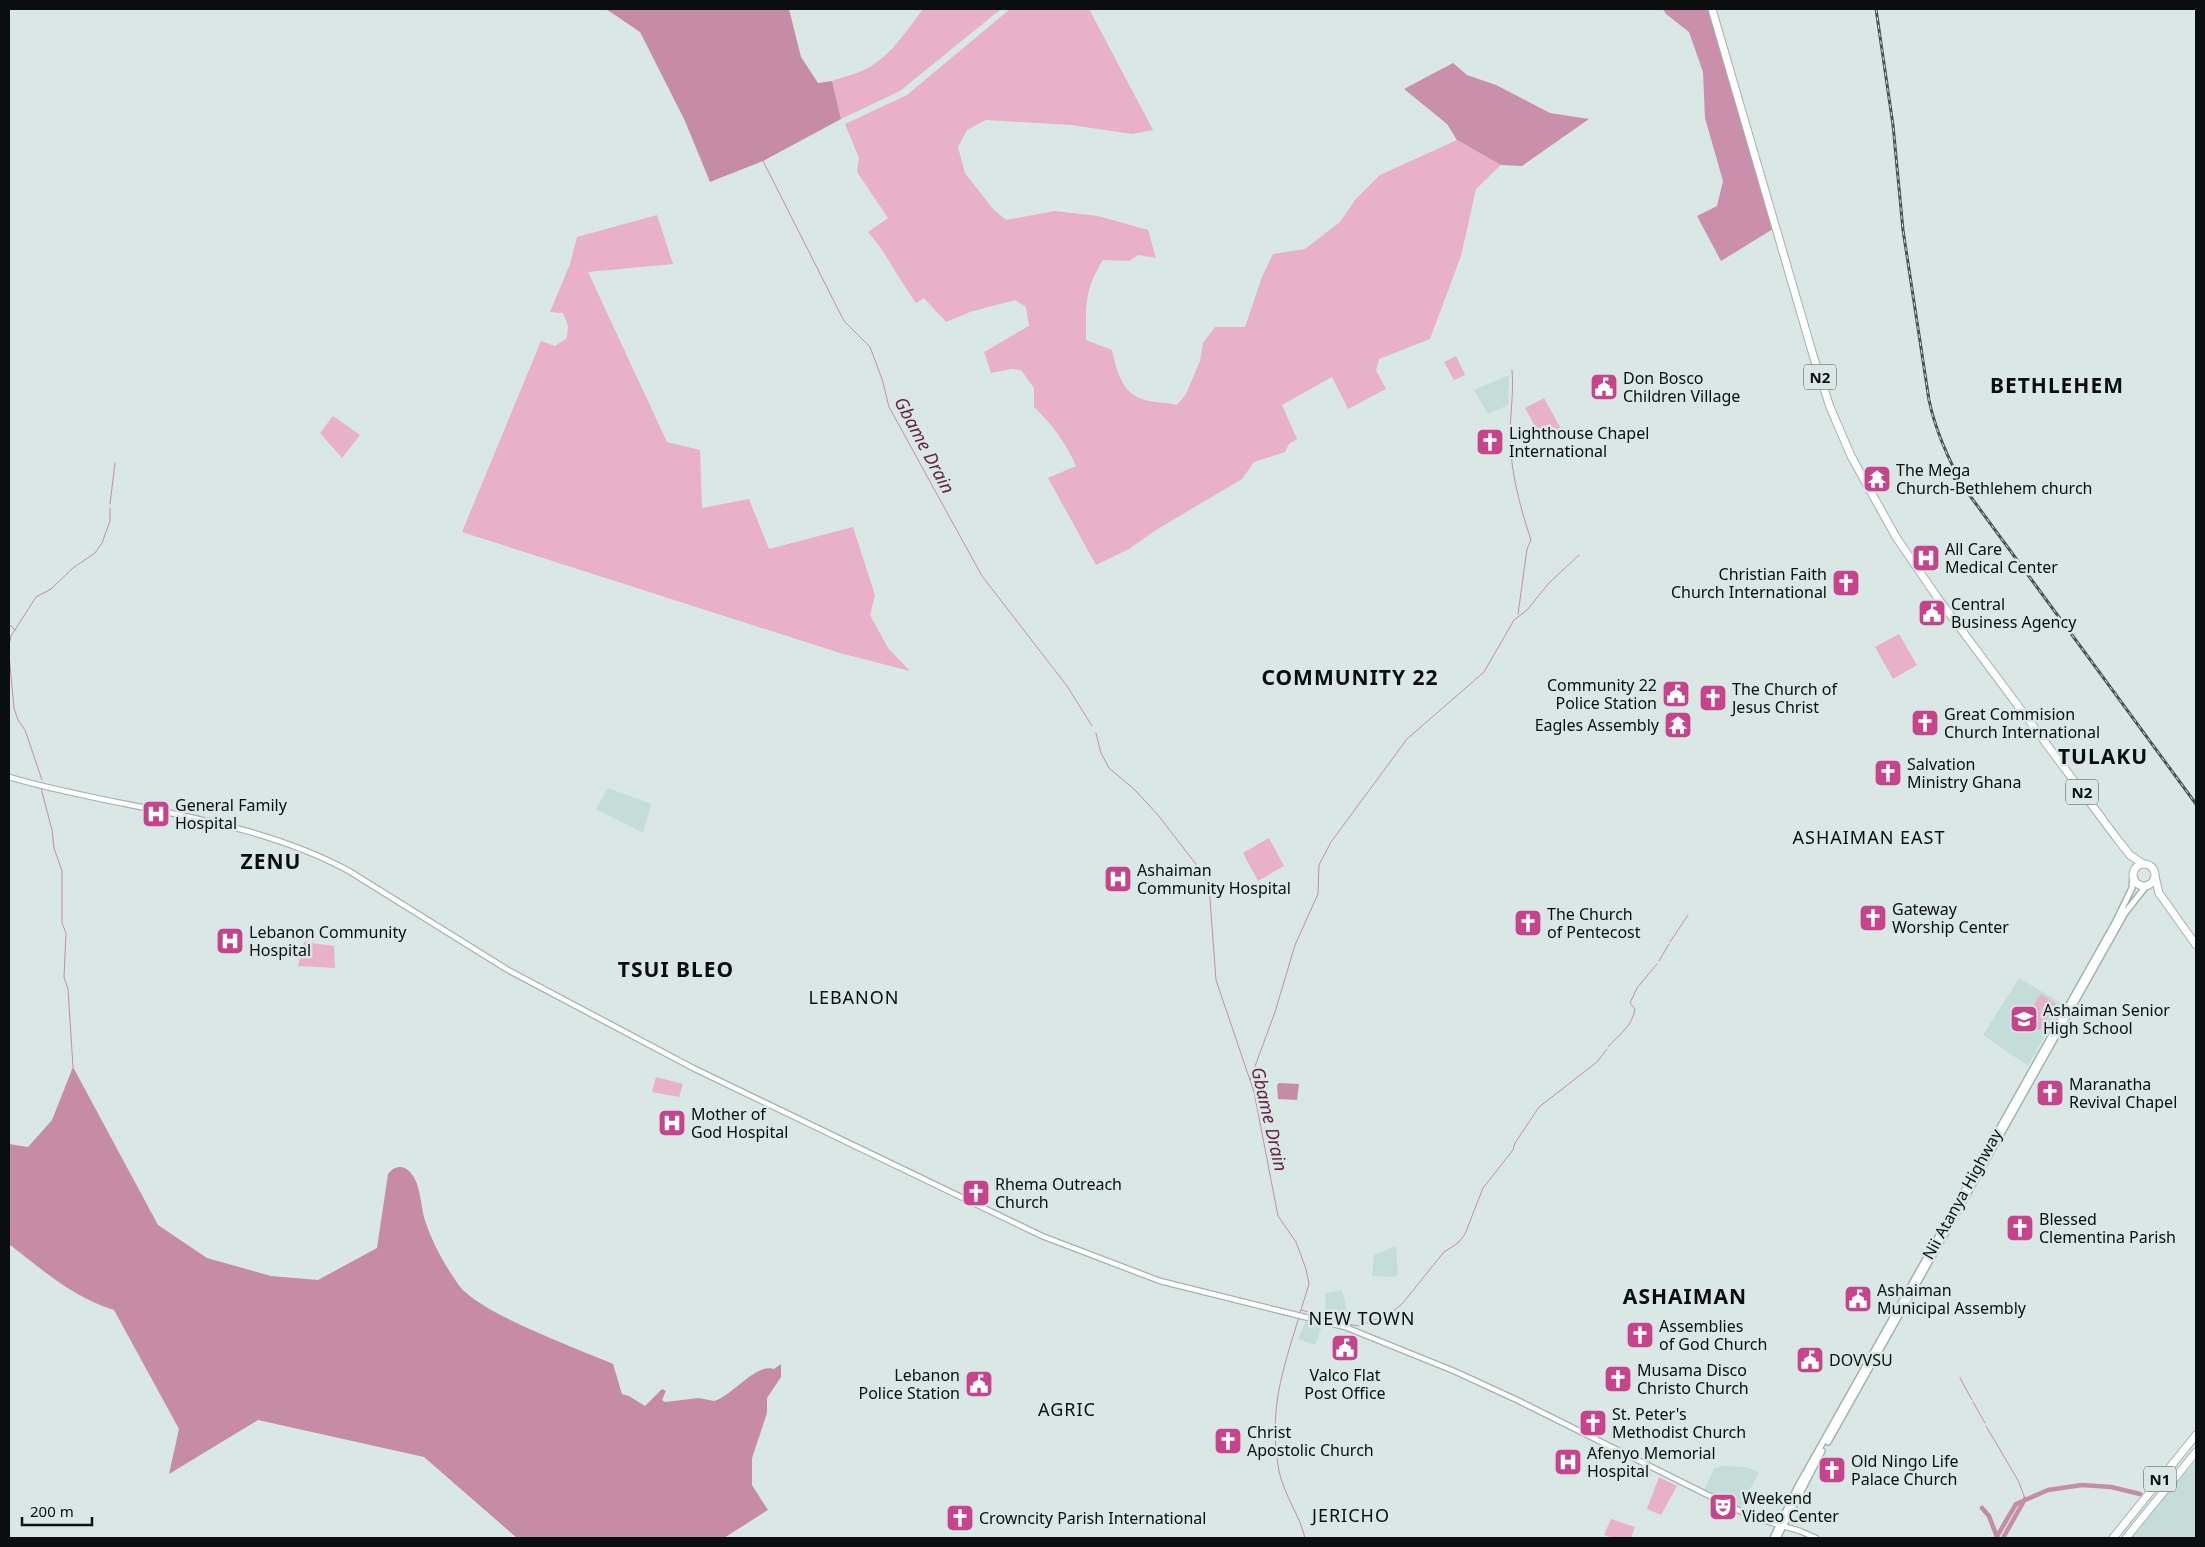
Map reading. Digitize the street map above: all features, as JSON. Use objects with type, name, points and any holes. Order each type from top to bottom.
[{"type":"highway","name":"N2","points":[[1712,9],[1813,355],[1830,406],[1852,456],[1896,537],[1937,597],[2017,704],[2031,718],[2036,728],[2130,855],[2152,868],[2159,893],[2196,946]]},
{"type":"highway","name":"N2","points":[[2130,855],[2136,882],[2147,885],[2159,893]]},
{"type":"highway","points":[[2134,874],[2143,864]]},
{"type":"highway","points":[[2147,885],[2154,876]]},
{"type":"highway","name":"N1","points":[[2113,1538],[2196,1435]]},
{"type":"highway","name":"N1","points":[[2126,1538],[2196,1452]]},
{"type":"highway","points":[[2124,1524],[2132,1531]]},
{"type":"main road","points":[[9,777],[261,835],[307,851],[350,871],[508,970],[693,1068],[1042,1236],[1160,1281],[1306,1316],[1345,1328],[1454,1371],[1591,1435],[1710,1498],[1816,1538]]},
{"type":"main road","name":"Nii Atanya Highway","points":[[1773,1538],[2115,923],[2129,894],[2134,874]]},
{"type":"main road","points":[[2041,1059],[2125,913],[2147,885]]},
{"type":"main road","points":[[1777,1538],[1780,1526]]},
{"type":"shaded area","points":[[606,9],[789,9],[801,57],[818,83],[832,81],[841,119],[763,161],[710,182],[685,121],[640,32]]},
{"type":"shaded area","points":[[923,9],[1001,9],[900,91],[841,119],[832,81],[854,74],[875,64],[898,42]]},
{"type":"shaded area","points":[[1010,9],[1089,9],[1153,130],[1132,134],[1071,125],[986,120],[967,130],[958,147],[965,173],[993,209],[1006,220],[1055,211],[1098,216],[1148,230],[1156,258],[1138,255],[1129,261],[1103,260],[1092,280],[1089,290],[1086,317],[1086,340],[1112,350],[1124,385],[1135,396],[1146,400],[1177,405],[1186,394],[1200,361],[1203,343],[1215,327],[1245,327],[1262,277],[1273,254],[1305,249],[1340,222],[1355,200],[1380,175],[1457,140],[1501,165],[1476,189],[1461,256],[1430,339],[1379,359],[1376,370],[1386,389],[1348,409],[1332,377],[1282,405],[1297,439],[1289,444],[1285,452],[1254,462],[1242,479],[1156,530],[1129,549],[1096,565],[1048,478],[1076,466],[1068,449],[1047,420],[1034,407],[1034,388],[1021,370],[1011,369],[991,373],[984,352],[1029,326],[1026,307],[1015,300],[970,312],[946,322],[924,298],[916,303],[868,232],[888,218],[857,172],[859,158],[845,124],[907,95]]},
{"type":"shaded area","points":[[1663,9],[1710,9],[1773,229],[1721,261],[1697,216],[1717,206],[1723,181],[1705,118],[1703,72],[1689,32],[1666,14]]},
{"type":"shaded area","points":[[1453,63],[1467,75],[1496,85],[1550,113],[1589,119],[1522,166],[1501,165],[1457,140],[1447,124],[1404,89]]},
{"type":"shaded area","points":[[657,215],[673,264],[588,272],[667,442],[700,450],[702,508],[749,499],[769,549],[853,527],[875,595],[870,615],[888,648],[910,671],[840,653],[462,532],[541,341],[555,346],[567,338],[568,326],[563,313],[550,312],[570,264],[577,237]]},
{"type":"shaded area","points":[[1456,356],[1465,375],[1454,380],[1444,362]]},
{"type":"shaded area","points":[[1509,375],[1508,405],[1488,414],[1474,390]]},
{"type":"shaded area","points":[[1544,398],[1561,429],[1542,439],[1525,408]]},
{"type":"shaded area","points":[[333,416],[360,435],[342,458],[320,433]]},
{"type":"shaded area","points":[[1899,634],[1917,665],[1893,679],[1875,647]]},
{"type":"shaded area","points":[[608,788],[651,804],[643,833],[596,809]]},
{"type":"shaded area","points":[[1269,838],[1284,866],[1258,881],[1243,853]]},
{"type":"shaded area","points":[[304,942],[334,946],[335,968],[298,966]]},
{"type":"shaded area","name":"Ashaiman Senior High School","points":[[2019,978],[2063,1004],[2028,1066],[1983,1035]]},
{"type":"shaded area","points":[[2041,994],[2056,1004],[2040,1030],[2024,1020]]},
{"type":"shaded area","points":[[73,1067],[158,1225],[207,1258],[271,1276],[318,1280],[377,1248],[388,1174],[396,1168],[402,1167],[410,1172],[417,1183],[424,1217],[440,1255],[448,1270],[468,1295],[506,1318],[529,1329],[613,1364],[622,1394],[645,1406],[662,1389],[666,1391],[662,1400],[665,1402],[699,1398],[714,1401],[722,1398],[759,1371],[767,1368],[774,1369],[781,1364],[781,1377],[767,1398],[767,1413],[752,1458],[752,1485],[768,1510],[724,1538],[517,1538],[424,1457],[258,1420],[169,1474],[179,1429],[114,1310],[99,1305],[72,1290],[46,1273],[9,1244],[9,1144],[28,1147],[52,1120]]},
{"type":"shaded area","points":[[656,1077],[683,1084],[679,1097],[652,1092]]},
{"type":"shaded area","points":[[1279,1083],[1299,1084],[1297,1100],[1278,1099],[1277,1085]]},
{"type":"shaded area","points":[[1396,1246],[1398,1274],[1395,1277],[1372,1276],[1374,1255]]},
{"type":"shaded area","points":[[1342,1290],[1347,1311],[1345,1323],[1323,1315],[1326,1306],[1325,1293]]},
{"type":"shaded area","points":[[1307,1318],[1323,1323],[1315,1345],[1298,1339]]},
{"type":"shaded area","points":[[2196,1461],[2196,1538],[2132,1538],[2172,1488]]},
{"type":"shaded area","points":[[1724,1466],[1746,1467],[1759,1472],[1740,1509],[1704,1491],[1714,1468]]},
{"type":"shaded area","points":[[1659,1477],[1677,1486],[1661,1515],[1647,1509]]},
{"type":"shaded area","points":[[1611,1519],[1635,1527],[1631,1538],[1614,1538],[1604,1535]]},
{"type":"waterway","name":"Gbame Drain","points":[[763,161],[844,321],[870,347],[882,379],[889,407],[982,576],[1067,686],[1092,726]]},
{"type":"waterway","points":[[1512,370],[1510,438],[1512,464],[1531,540],[1527,549],[1518,614]]},
{"type":"waterway","points":[[110,504],[115,463]]},
{"type":"waterway","points":[[9,646],[11,636],[36,597],[51,589],[73,568],[95,553],[102,543],[110,521],[110,508]]},
{"type":"waterway","points":[[1250,1080],[1275,1012],[1295,945],[1318,894],[1319,865],[1331,842],[1407,739],[1484,672],[1514,620],[1527,610],[1549,583],[1579,555]]},
{"type":"waterway","points":[[9,624],[15,630]]},
{"type":"waterway","points":[[9,655],[14,708],[18,720],[25,730],[42,780]]},
{"type":"waterway","name":"Gbame Drain","points":[[1096,733],[1101,753],[1109,768],[1135,790],[1158,815],[1202,872],[1209,886],[1216,980],[1254,1092],[1278,1216],[1296,1242],[1306,1269],[1309,1284],[1300,1313]]},
{"type":"waterway","points":[[41,788],[52,830],[54,848],[62,871],[62,923],[66,933],[64,977],[68,989],[73,1067]]},
{"type":"waterway","points":[[1670,942],[1688,915]]},
{"type":"waterway","points":[[1659,961],[1669,944]]},
{"type":"waterway","points":[[1608,1047],[1631,1021],[1635,1009],[1630,1003],[1637,988],[1657,964]]},
{"type":"waterway","points":[[1302,1310],[1340,1323],[1359,1326],[1389,1314],[1402,1304],[1444,1252],[1458,1243],[1465,1234],[1483,1188],[1513,1150],[1515,1143],[1539,1107],[1597,1062],[1607,1049]]},
{"type":"waterway","name":"Gbame Drain","points":[[1299,1317],[1278,1392],[1275,1430],[1281,1480],[1305,1538]]},
{"type":"waterway","points":[[1960,1378],[1972,1400]]},
{"type":"waterway","points":[[1973,1402],[1985,1423]]},
{"type":"waterway","points":[[1986,1426],[2019,1482],[2025,1499]]},
{"type":"waterway","points":[[1996,1538],[2016,1504],[2048,1490],[2082,1485],[2111,1487],[2140,1494]]},
{"type":"waterway","points":[[2003,1538],[2025,1499]]},
{"type":"waterway","points":[[1982,1508],[1989,1516],[1997,1537]]},
{"type":"railway","points":[[1876,9],[1893,125],[1903,230],[1929,400],[1935,424],[1965,489],[2196,804]]},
{"type":"place","name":"Don Bosco Children Village","points":[[1604,387]]},
{"type":"place","name":"Lighthouse Chapel International","points":[[1490,442]]},
{"type":"place","name":"The Mega Church-Bethlehem church","points":[[1877,479]]},
{"type":"place","name":"All Care Medical Center","points":[[1926,558]]},
{"type":"place","name":"Christian Faith Church International","points":[[1846,583]]},
{"type":"place","name":"Central Business Agency","points":[[1932,613]]},
{"type":"place","name":"Community 22 Police Station","points":[[1676,694]]},
{"type":"place","name":"The Church of Jesus Christ","points":[[1713,698]]},
{"type":"place","name":"Great Commision Church International","points":[[1925,723]]},
{"type":"place","name":"Eagles Assembly","points":[[1678,725]]},
{"type":"place","name":"Salvation Ministry Ghana","points":[[1888,773]]},
{"type":"place","name":"General Family Hospital","points":[[156,814]]},
{"type":"place","name":"Ashaiman Community Hospital","points":[[1118,879]]},
{"type":"place","name":"Gateway Worship Center","points":[[1873,918]]},
{"type":"place","name":"The Church of Pentecost","points":[[1528,923]]},
{"type":"place","name":"Lebanon Community Hospital","points":[[230,941]]},
{"type":"place","name":"Ashaiman Senior High School","points":[[2024,1019]]},
{"type":"place","name":"Maranatha Revival Chapel","points":[[2050,1093]]},
{"type":"place","name":"Mother of God Hospital","points":[[672,1123]]},
{"type":"place","name":"Rhema Outreach Church","points":[[976,1193]]},
{"type":"place","name":"Blessed Clementina Parish","points":[[2020,1228]]},
{"type":"place","name":"Ashaiman Municipal Assembly","points":[[1858,1299]]},
{"type":"place","name":"Assemblies of God Church","points":[[1640,1335]]},
{"type":"place","name":"Valco Flat Post Office","points":[[1345,1348]]},
{"type":"place","name":"DOVVSU","points":[[1810,1360]]},
{"type":"place","name":"Musama Disco Christo Church","points":[[1618,1379]]},
{"type":"place","name":"Lebanon Police Station","points":[[979,1384]]},
{"type":"place","name":"St. Peter's Methodist Church","points":[[1593,1423]]},
{"type":"place","name":"Christ Apostolic Church","points":[[1228,1441]]},
{"type":"place","name":"Afenyo Memorial Hospital","points":[[1568,1462]]},
{"type":"place","name":"Old Ningo Life Palace Church","points":[[1832,1470]]},
{"type":"place","name":"Weekend Video Center","points":[[1723,1507]]},
{"type":"place","name":"Crowncity Parish International","points":[[960,1518]]},
{"type":"district","name":"BETHLEHEM","points":[[2057,385]]},
{"type":"district","name":"COMMUNITY 22","points":[[1350,677]]},
{"type":"district","name":"TULAKU","points":[[2103,756]]},
{"type":"district","name":"ASHAIMAN EAST","points":[[1869,837]]},
{"type":"district","name":"ZENU","points":[[271,861]]},
{"type":"district","name":"TSUI BLEO","points":[[676,969]]},
{"type":"district","name":"LEBANON","points":[[854,997]]},
{"type":"district","name":"ASHAIMAN","points":[[1685,1296]]},
{"type":"district","name":"NEW TOWN","points":[[1362,1318]]},
{"type":"district","name":"AGRIC","points":[[1067,1409]]},
{"type":"district","name":"JERICHO","points":[[1351,1515]]}]
